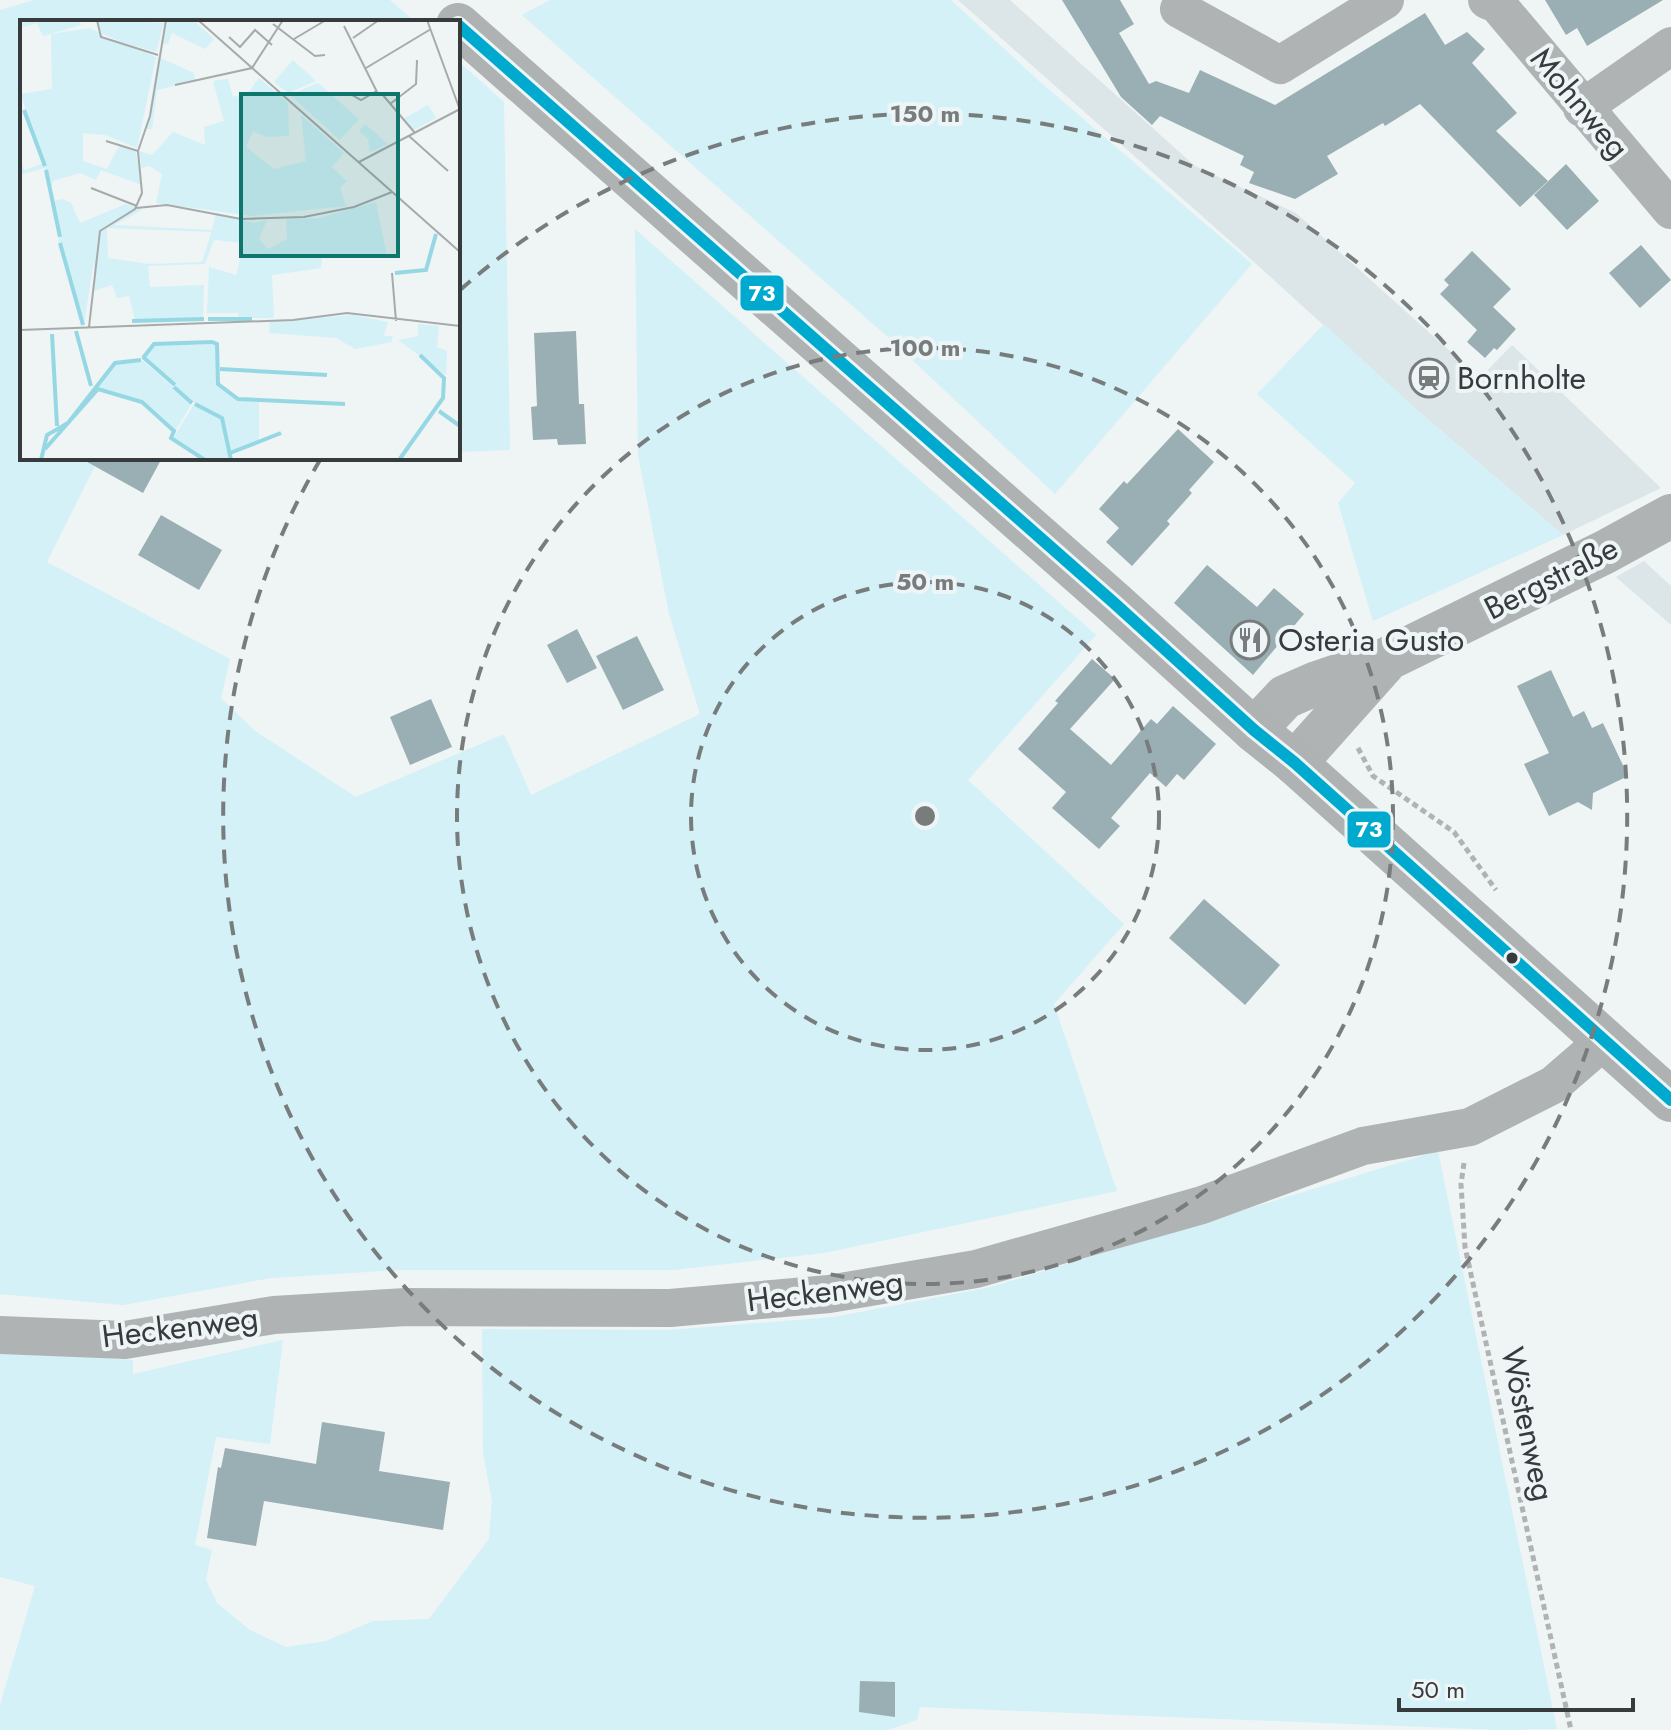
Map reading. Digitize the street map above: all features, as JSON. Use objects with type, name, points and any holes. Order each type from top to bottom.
[{"type":"main road","points":[[430,0],[453,20]]},
{"type":"main road","points":[[460,27],[1295,763],[1671,1100]]},
{"type":"street","points":[[1179,9],[1280,65],[1385,0]]},
{"type":"street","name":"Mohnweg","points":[[1487,0],[1497,4],[1671,210]]},
{"type":"street","points":[[1582,108],[1671,46]]},
{"type":"street","name":"Bergstraße","points":[[1254,730],[1285,697],[1387,659],[1605,552],[1671,516]]},
{"type":"street","name":"Bergstraße","points":[[1295,763],[1387,659]]},
{"type":"street","name":"Heckenweg","points":[[0,1335],[125,1340],[288,1314],[406,1307],[670,1308],[829,1294],[976,1269],[1202,1205],[1363,1146],[1470,1127],[1553,1085],[1605,1040]]},
{"type":"path","points":[[1355,744],[1373,776],[1454,832],[1503,901]]},
{"type":"path","name":"Wöstenweg","points":[[1470,1127],[1461,1184],[1465,1247],[1571,1730]]},
{"type":"shaded area","points":[[34,0],[390,0],[413,20],[20,20],[20,460],[98,460],[47,562],[230,659],[221,698],[255,731],[356,797],[504,734],[531,795],[700,714],[669,614],[638,455],[635,229],[1096,635],[968,780],[1124,924],[1054,1004],[1117,1191],[824,1253],[673,1270],[399,1270],[271,1278],[123,1305],[0,1294],[0,10]]},
{"type":"shaded area","points":[[550,0],[951,0],[1038,80],[1252,264],[1055,494],[890,339],[522,15]]},
{"type":"shaded area","points":[[958,0],[1010,0],[1195,166],[1296,213],[1480,378],[1512,345],[1661,488],[1563,535],[1418,411]]},
{"type":"shaded area","points":[[460,63],[504,102],[510,450],[460,452]]},
{"type":"shaded area","points":[[1324,324],[1418,411],[1563,535],[1373,621],[1338,503],[1355,483],[1257,394]]},
{"type":"shaded area","points":[[1644,561],[1671,586],[1671,625],[1616,577]]},
{"type":"shaded area","points":[[1438,1151],[1557,1729],[1501,1730],[920,1707],[917,1720],[888,1730],[0,1730],[0,1705],[35,1586],[0,1577],[0,1350],[133,1360],[133,1374],[283,1340],[270,1444],[216,1437],[195,1545],[212,1550],[206,1580],[217,1603],[250,1630],[286,1647],[326,1641],[373,1621],[429,1619],[489,1539],[492,1501],[483,1453],[482,1329],[668,1330],[834,1317],[991,1287]]},
{"type":"building","points":[[1062,0],[1120,0],[1134,24],[1119,33],[1149,84],[1156,81],[1189,93],[1200,70],[1275,105],[1425,13],[1445,45],[1467,32],[1485,49],[1472,63],[1517,113],[1496,131],[1548,181],[1520,207],[1420,104],[1327,156],[1338,174],[1295,199],[1249,183],[1254,172],[1240,165],[1244,156],[1160,116],[1152,125],[1121,97]]},
{"type":"building","points":[[1545,0],[1663,0],[1587,46],[1577,28],[1566,35]]},
{"type":"building","points":[[1566,164],[1599,201],[1567,230],[1534,195]]},
{"type":"building","points":[[1641,245],[1671,280],[1640,308],[1609,273]]},
{"type":"building","points":[[1472,251],[1511,289],[1493,307],[1516,329],[1485,358],[1467,342],[1477,330],[1440,294],[1449,285],[1444,280]]},
{"type":"building","points":[[576,331],[579,404],[584,404],[586,444],[558,445],[557,439],[533,440],[531,407],[537,406],[534,333]]},
{"type":"building","points":[[1178,429],[1214,462],[1167,521],[1170,524],[1132,566],[1106,542],[1119,528],[1099,509]]},
{"type":"building","points":[[84,460],[161,460],[143,493]]},
{"type":"building","points":[[161,515],[222,550],[199,590],[138,555]]},
{"type":"building","points":[[1207,565],[1257,607],[1274,588],[1304,614],[1253,675],[1174,603]]},
{"type":"building","points":[[577,629],[597,668],[567,683],[547,645]]},
{"type":"building","points":[[637,636],[664,690],[623,710],[596,656]]},
{"type":"building","points":[[1092,659],[1115,679],[1070,729],[1111,765],[1151,719],[1157,724],[1173,706],[1216,744],[1184,780],[1177,774],[1166,787],[1150,773],[1111,818],[1120,826],[1099,849],[1052,808],[1066,792],[1018,749]]},
{"type":"building","points":[[1551,670],[1573,717],[1584,711],[1592,728],[1603,723],[1628,776],[1593,793],[1592,810],[1578,802],[1549,816],[1524,764],[1549,753],[1517,686]]},
{"type":"building","points":[[431,699],[452,747],[410,765],[390,717]]},
{"type":"building","points":[[1204,899],[1280,965],[1245,1005],[1169,938]]},
{"type":"building","points":[[322,1422],[385,1432],[379,1471],[450,1482],[443,1530],[264,1501],[256,1546],[207,1538],[218,1467],[221,1468],[225,1448],[316,1464]]},
{"type":"building","points":[[860,1681],[895,1682],[895,1717],[859,1712]]},
{"type":"transit line","name":"73","points":[[460,27],[1295,763],[1671,1100]]},
{"type":"place","name":"Bornholte","points":[[1429,378]]},
{"type":"place","name":"Osteria Gusto","points":[[1250,640]]}]
